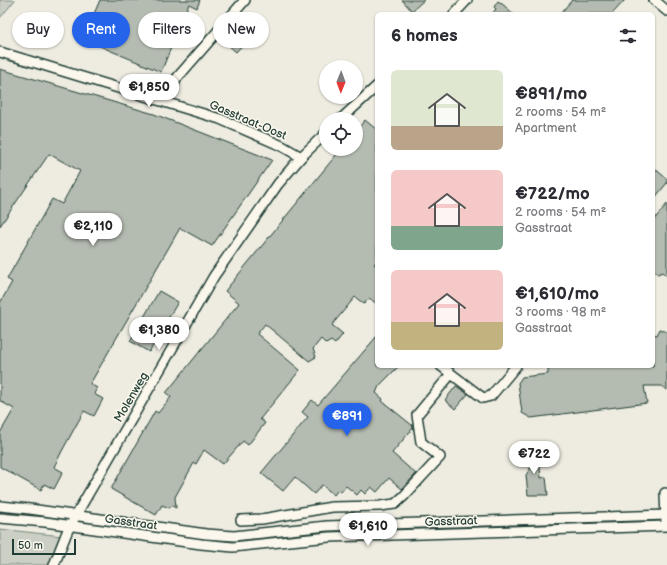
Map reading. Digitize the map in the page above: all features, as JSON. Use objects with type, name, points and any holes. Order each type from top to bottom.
[{"type":"street","points":[[166,102],[177,78],[245,0]]},
{"type":"street","points":[[456,12],[467,0]]},
{"type":"street","points":[[654,0],[667,11]]},
{"type":"street","name":"Gasstraat-Oost","points":[[0,52],[226,121],[282,146],[301,157]]},
{"type":"street","points":[[349,112],[375,91]]},
{"type":"street","name":"Molenweg","points":[[54,565],[76,515],[214,276],[278,184],[301,157],[319,140]]},
{"type":"street","points":[[444,368],[483,398],[492,396],[514,368]]},
{"type":"street","points":[[242,520],[262,519],[332,507],[380,506],[395,504],[440,457],[421,442],[417,415],[451,374]]},
{"type":"street","points":[[666,497],[666,515]]},
{"type":"street","name":"Gasstraat","points":[[0,506],[76,515],[206,534],[234,536],[327,526],[666,515],[667,526],[329,537],[233,547],[0,518]]},
{"type":"shaded area","points":[[0,0],[15,0],[0,18]]},
{"type":"shaded area","points":[[0,529],[62,536],[50,565],[0,565]]},
{"type":"building","points":[[100,0],[200,0],[197,8],[189,4],[186,12],[138,12],[138,48],[171,48],[161,72],[104,48],[130,48],[130,12],[95,12]]},
{"type":"building","points":[[402,0],[424,0],[412,11]]},
{"type":"building","points":[[572,0],[625,0],[614,12],[562,12]]},
{"type":"building","points":[[498,1],[512,12],[494,12],[496,9],[494,7]]},
{"type":"building","points":[[231,48],[240,48],[236,52]]},
{"type":"building","points":[[0,69],[154,114],[272,160],[212,246],[180,228],[90,384],[97,388],[94,394],[103,399],[94,416],[84,411],[62,451],[54,467],[63,472],[54,489],[44,484],[41,490],[0,467],[0,433],[14,409],[0,401],[0,303],[12,282],[7,279],[52,199],[62,204],[80,171],[49,154],[0,226]]},
{"type":"building","points":[[365,120],[375,128],[375,302],[369,298],[364,304],[355,297],[332,325],[343,334],[335,344],[331,341],[326,344],[321,339],[313,349],[316,357],[309,361],[265,324],[257,334],[300,370],[260,419],[265,423],[248,445],[243,441],[223,464],[204,450],[196,464],[194,463],[175,497],[176,508],[172,506],[169,508],[162,505],[156,515],[111,489],[155,411],[158,413],[171,397],[166,393],[239,303],[225,291],[335,156],[363,156],[363,122]]},
{"type":"building","points":[[655,169],[667,179],[667,183],[655,198]]},
{"type":"building","points":[[667,204],[667,276],[662,272],[658,274],[655,272],[655,219]]},
{"type":"building","points":[[159,291],[178,302],[149,352],[130,341]]},
{"type":"building","points":[[660,329],[667,332],[667,390],[661,386],[644,386],[647,403],[531,418],[522,413],[518,383],[522,377],[548,374],[548,369],[550,368],[655,368],[655,334],[657,335]]},
{"type":"building","points":[[375,338],[375,368],[397,368],[379,386],[376,393],[383,399],[382,401],[413,426],[413,428],[392,453],[416,474],[402,489],[389,478],[377,492],[371,487],[365,494],[361,490],[357,495],[346,486],[341,492],[338,490],[334,495],[322,485],[314,494],[295,477],[283,491],[261,473],[308,417],[302,412],[312,400],[318,405]]},
{"type":"building","points":[[456,386],[468,394],[455,409],[445,400]]},
{"type":"building","points":[[523,447],[539,456],[541,478],[546,477],[548,495],[528,495],[526,475],[533,464],[518,454]]}]
